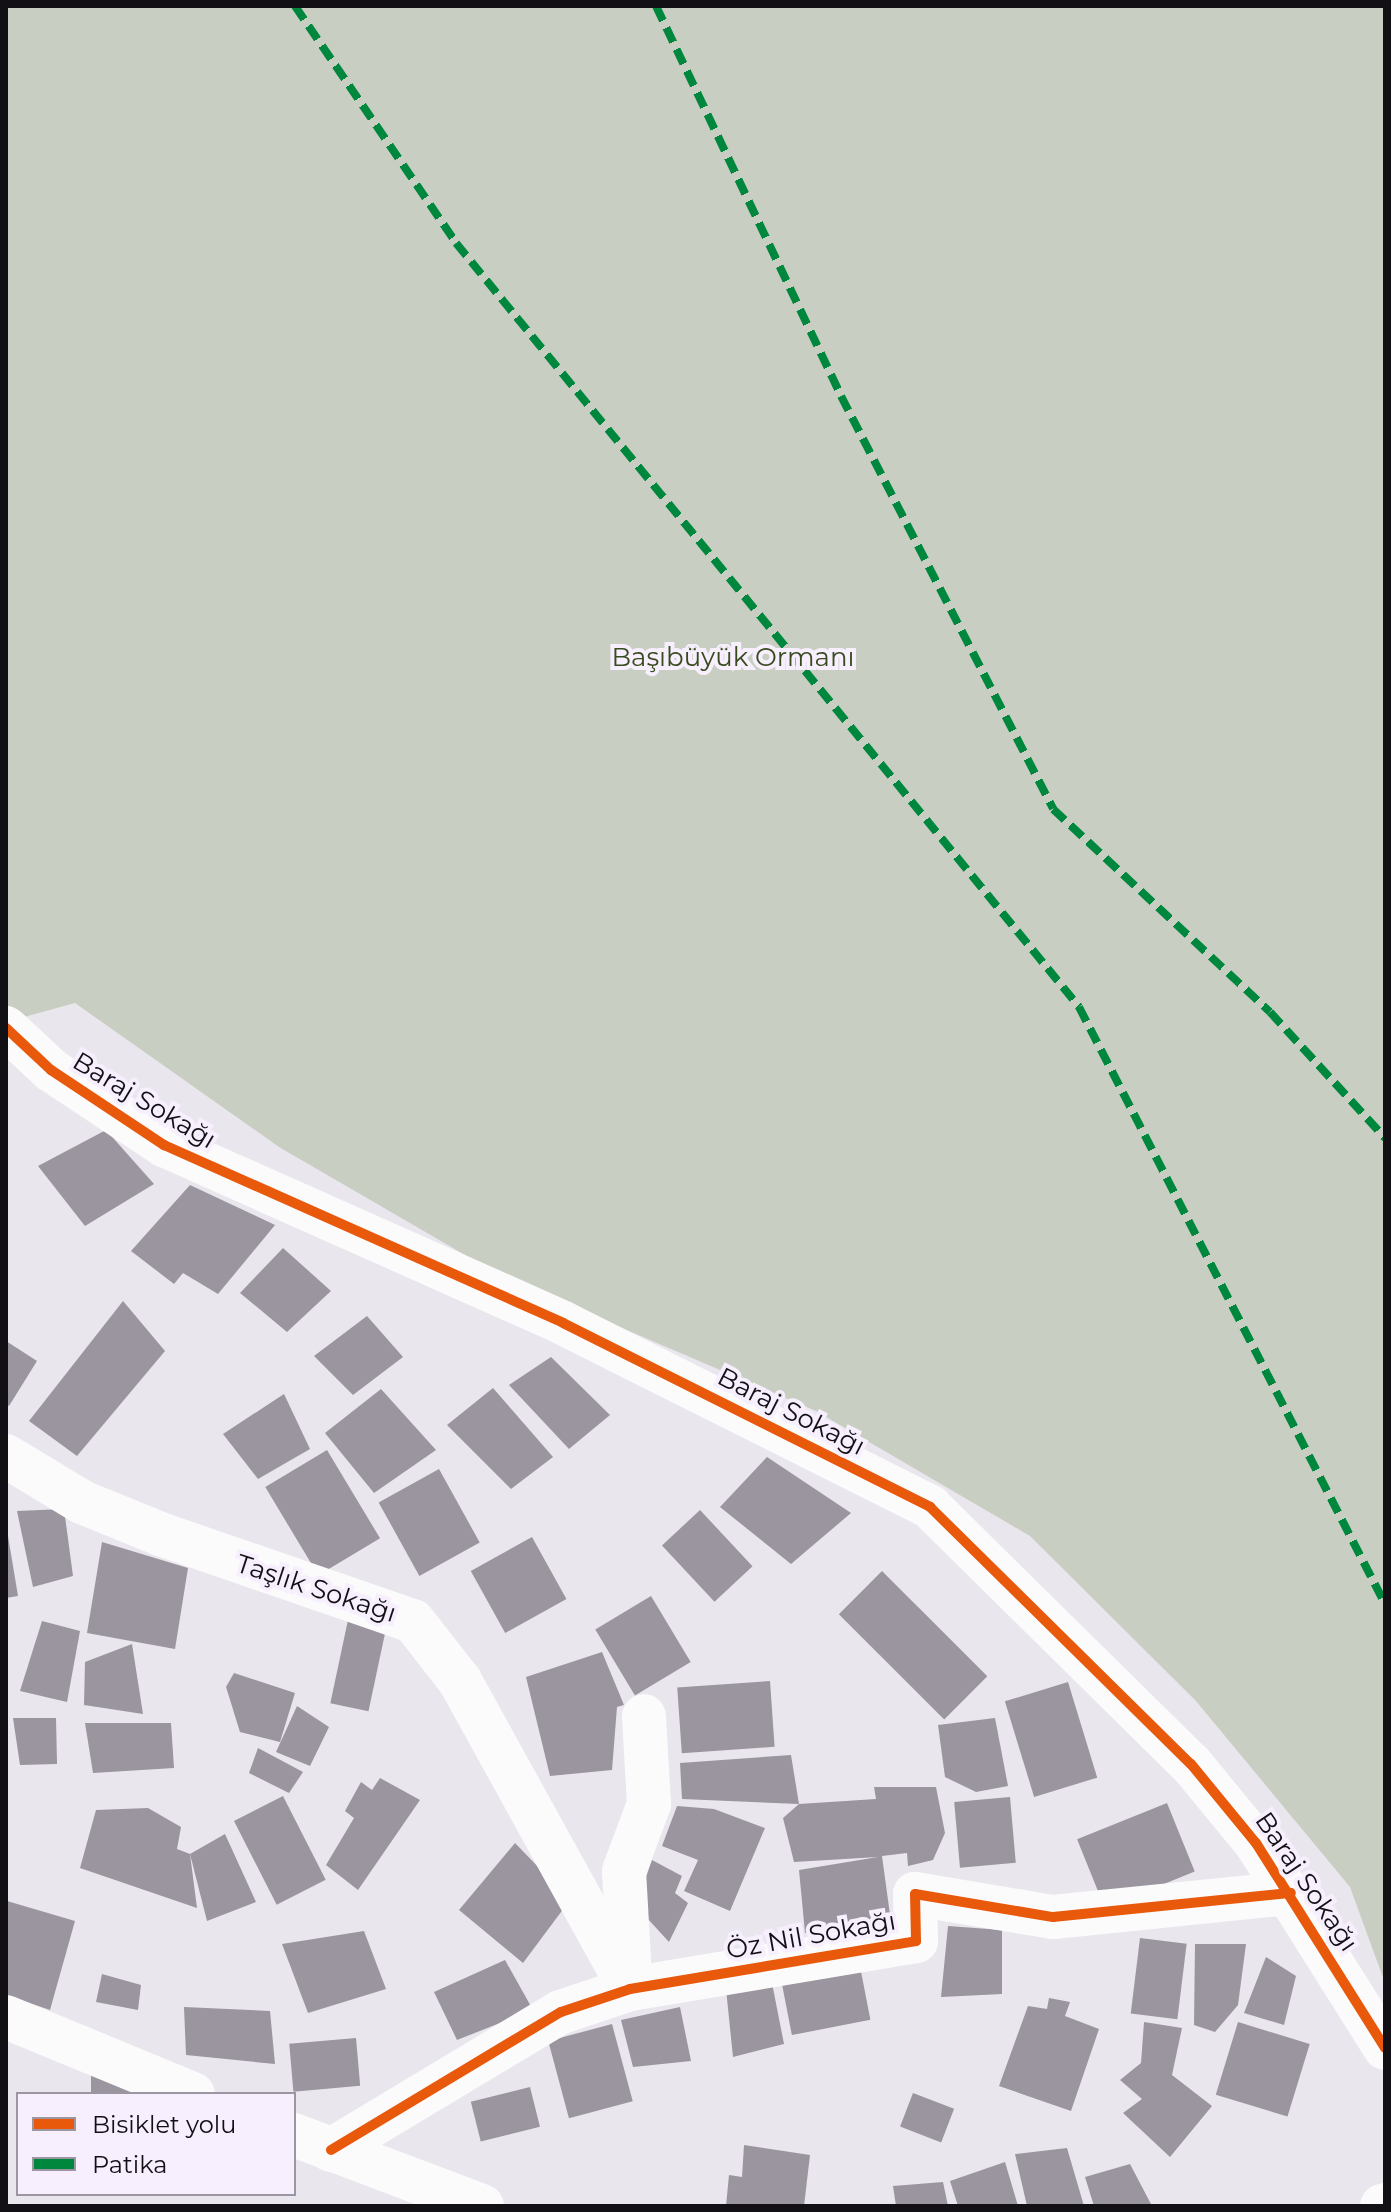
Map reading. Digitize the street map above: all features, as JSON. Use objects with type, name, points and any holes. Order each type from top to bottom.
[{"type":"street","name":"Baraj Sokağı","points":[[6,1028],[51,1070],[164,1145],[563,1323],[930,1507],[1191,1764],[1291,1893],[1385,2048]]},
{"type":"street","name":"Taşlık Sokağı","points":[[6,1456],[82,1502],[175,1540],[413,1621],[460,1681],[630,1989]]},
{"type":"street","points":[[630,1989],[624,1871],[649,1804],[644,1716]]},
{"type":"street","name":"Öz Nil Sokağı","points":[[313,2142],[561,2012],[630,1989],[916,1941],[915,1894],[1053,1917],[1291,1893]]},
{"type":"street","points":[[6,2017],[188,2092]]},
{"type":"street","points":[[313,2142],[482,2206]]},
{"type":"green space","name":"Başıbüyük Ormanı","points":[[6,6],[1385,6],[1385,1983],[1350,1887],[1196,1701],[1030,1536],[816,1411],[503,1277],[279,1147],[75,1003],[6,1022]]},
{"type":"building","points":[[106,1130],[154,1184],[85,1226],[38,1166]]},
{"type":"building","points":[[190,1185],[275,1225],[218,1294],[183,1273],[174,1284],[131,1251]]},
{"type":"building","points":[[283,1248],[331,1291],[287,1332],[240,1293]]},
{"type":"building","points":[[123,1301],[165,1351],[77,1456],[29,1421]]},
{"type":"building","points":[[367,1316],[403,1357],[353,1395],[314,1356]]},
{"type":"building","points":[[6,1341],[37,1361],[9,1406],[6,1404]]},
{"type":"building","points":[[551,1357],[610,1415],[569,1449],[509,1385]]},
{"type":"building","points":[[493,1388],[553,1457],[511,1489],[447,1425]]},
{"type":"building","points":[[381,1389],[436,1450],[374,1493],[325,1433]]},
{"type":"building","points":[[284,1394],[310,1449],[258,1479],[223,1434]]},
{"type":"building","points":[[327,1450],[380,1538],[318,1575],[265,1487]]},
{"type":"building","points":[[767,1457],[851,1513],[791,1564],[720,1507]]},
{"type":"building","points":[[439,1469],[480,1542],[419,1576],[379,1502]]},
{"type":"building","points":[[64,1509],[73,1576],[33,1587],[17,1511]]},
{"type":"building","points":[[700,1510],[753,1566],[714,1602],[662,1545]]},
{"type":"building","points":[[6,1537],[18,1596],[6,1598]]},
{"type":"building","points":[[532,1537],[566,1599],[505,1633],[471,1571]]},
{"type":"building","points":[[102,1542],[188,1568],[175,1649],[87,1633]]},
{"type":"building","points":[[882,1571],[987,1676],[944,1719],[839,1614]]},
{"type":"building","points":[[651,1596],[691,1662],[635,1695],[595,1629]]},
{"type":"building","points":[[348,1620],[386,1628],[368,1711],[330,1703]]},
{"type":"building","points":[[42,1621],[80,1631],[67,1702],[20,1691]]},
{"type":"building","points":[[132,1644],[143,1714],[84,1705],[85,1662]]},
{"type":"building","points":[[602,1652],[624,1705],[617,1707],[612,1770],[550,1776],[526,1677]]},
{"type":"building","points":[[234,1673],[295,1693],[280,1742],[240,1732],[226,1687]]},
{"type":"building","points":[[770,1681],[775,1747],[682,1753],[677,1687]]},
{"type":"building","points":[[1068,1682],[1097,1778],[1034,1797],[1005,1701]]},
{"type":"building","points":[[297,1706],[329,1727],[310,1766],[276,1752]]},
{"type":"building","points":[[13,1718],[56,1718],[57,1764],[20,1765]]},
{"type":"building","points":[[995,1718],[1008,1786],[976,1792],[945,1777],[938,1725]]},
{"type":"building","points":[[85,1723],[171,1723],[174,1768],[93,1773]]},
{"type":"building","points":[[258,1748],[303,1772],[289,1793],[249,1773]]},
{"type":"building","points":[[791,1755],[799,1804],[682,1799],[680,1763]]},
{"type":"building","points":[[380,1778],[420,1800],[358,1890],[326,1865],[354,1818],[345,1811],[361,1782],[372,1790]]},
{"type":"building","points":[[874,1787],[936,1787],[945,1833],[933,1860],[908,1866],[907,1853],[882,1856],[891,1922],[805,1933],[799,1870],[878,1857],[794,1862],[783,1818],[799,1804],[876,1799]]},
{"type":"building","points":[[283,1796],[326,1880],[277,1905],[234,1821]]},
{"type":"building","points":[[1010,1797],[1016,1863],[960,1868],[954,1802]]},
{"type":"building","points":[[1167,1803],[1195,1872],[1105,1908],[1077,1839]]},
{"type":"building","points":[[677,1806],[714,1809],[765,1828],[730,1911],[684,1891],[698,1860],[662,1846]]},
{"type":"building","points":[[148,1808],[181,1827],[177,1849],[190,1854],[197,1908],[80,1868],[96,1810]]},
{"type":"building","points":[[225,1834],[256,1902],[207,1921],[190,1854]]},
{"type":"building","points":[[515,1843],[570,1900],[523,1963],[459,1910]]},
{"type":"building","points":[[652,1860],[682,1876],[675,1893],[688,1903],[669,1942],[636,1906]]},
{"type":"building","points":[[7,1901],[75,1921],[50,2010],[6,1995]]},
{"type":"building","points":[[948,1926],[1002,1930],[1002,1994],[941,1997]]},
{"type":"building","points":[[364,1931],[386,1989],[308,2013],[282,1944]]},
{"type":"building","points":[[1140,1938],[1187,1944],[1177,2019],[1131,2013]]},
{"type":"building","points":[[1195,1944],[1246,1944],[1238,2005],[1215,2032],[1194,2025]]},
{"type":"building","points":[[858,1956],[870,2020],[792,2035],[779,1971]]},
{"type":"building","points":[[1266,1957],[1296,1976],[1284,2025],[1244,2013]]},
{"type":"building","points":[[505,1960],[533,2010],[457,2040],[434,1992]]},
{"type":"building","points":[[102,1974],[141,1985],[138,2010],[96,2002]]},
{"type":"building","points":[[771,1978],[784,2044],[733,2057],[726,1989]]},
{"type":"building","points":[[1049,1998],[1070,2002],[1065,2016],[1099,2029],[1071,2111],[999,2086],[1028,2006],[1047,2009]]},
{"type":"building","points":[[184,2007],[270,2011],[275,2064],[186,2055]]},
{"type":"building","points":[[680,2007],[691,2061],[633,2067],[621,2020]]},
{"type":"building","points":[[1144,2022],[1182,2028],[1172,2075],[1212,2106],[1170,2157],[1123,2113],[1142,2099],[1120,2080],[1141,2063]]},
{"type":"building","points":[[1238,2022],[1310,2044],[1288,2117],[1216,2095]]},
{"type":"building","points":[[612,2024],[633,2101],[569,2118],[548,2041]]},
{"type":"building","points":[[356,2038],[360,2086],[293,2092],[289,2044]]},
{"type":"building","points":[[91,2072],[132,2092],[91,2092]]},
{"type":"building","points":[[530,2087],[540,2127],[481,2142],[471,2102]]},
{"type":"building","points":[[913,2093],[954,2109],[941,2142],[900,2127]]},
{"type":"building","points":[[744,2145],[810,2155],[804,2206],[726,2206],[729,2175],[742,2177]]},
{"type":"building","points":[[1067,2148],[1084,2206],[1027,2206],[1015,2154]]},
{"type":"building","points":[[1005,2162],[1018,2206],[958,2206],[950,2181]]},
{"type":"building","points":[[1130,2164],[1152,2206],[1094,2206],[1085,2177]]},
{"type":"building","points":[[943,2182],[948,2206],[896,2206],[893,2186]]},
{"type":"marked path","points":[[295,6],[456,243],[1079,1007],[1385,1604]]},
{"type":"marked path","points":[[656,6],[841,396],[1053,809],[1270,1012],[1385,1138]]},
{"type":"cycle path","points":[[6,1028],[51,1070],[164,1145],[563,1323],[930,1507],[1191,1764],[1256,1843],[1385,2048]]},
{"type":"cycle path","points":[[331,2150],[561,2012],[630,1989],[916,1941],[915,1894],[1053,1917],[1291,1893]]}]
